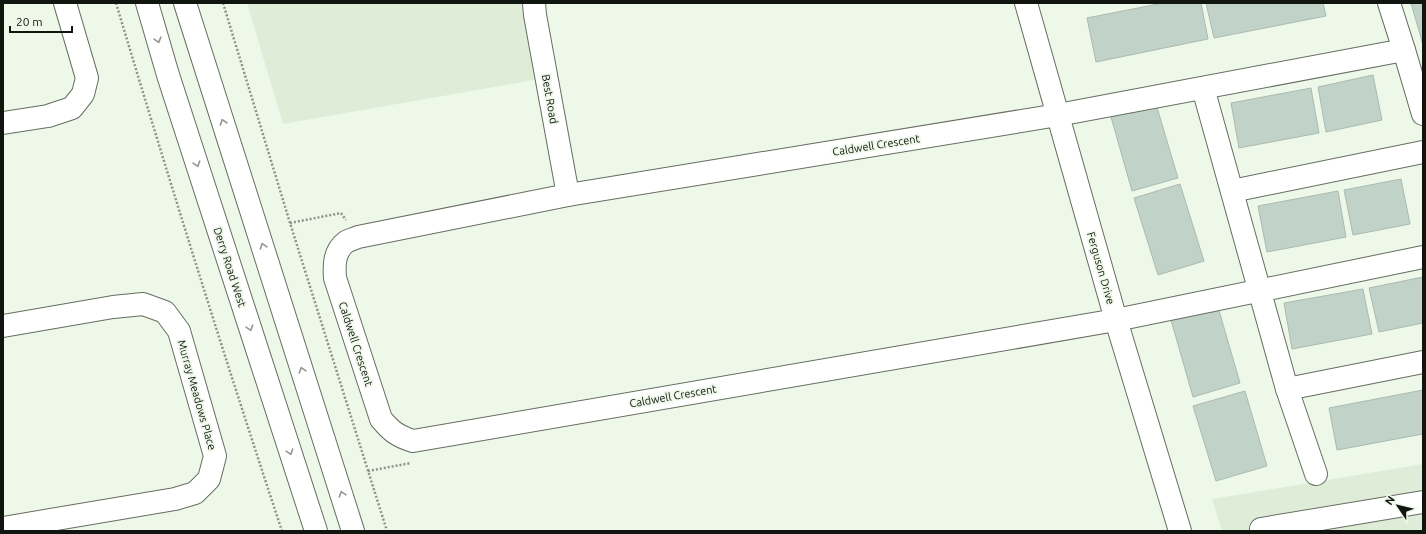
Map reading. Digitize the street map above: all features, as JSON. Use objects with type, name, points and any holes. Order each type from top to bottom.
[{"type":"street","points":[[3,123],[48,116],[72,108],[83,94],[86,78],[65,3]]},
{"type":"street","name":"Derry Road West","points":[[147,3],[168,75],[316,531]]},
{"type":"street","points":[[185,3],[353,531]]},
{"type":"street","name":"Best Road","points":[[534,3],[568,195]]},
{"type":"street","name":"Ferguson Drive","points":[[1026,3],[1116,320],[1180,531]]},
{"type":"street","points":[[1389,3],[1423,114]]},
{"type":"street","name":"Caldwell Crescent","points":[[1404,50],[1058,115],[568,195],[358,237],[346,242],[337,254],[334,264],[335,278],[381,419],[391,431],[400,437],[413,441],[1116,320],[1423,257]]},
{"type":"street","points":[[1203,88],[1287,389],[1316,474]]},
{"type":"street","points":[[1232,191],[1423,152]]},
{"type":"street","name":"Murray Meadows Place","points":[[3,326],[121,306],[143,304],[165,312],[179,331],[215,456],[209,479],[195,493],[175,499],[3,528]]},
{"type":"street","points":[[1287,389],[1423,362]]},
{"type":"street","points":[[1258,530],[1423,502]]},
{"type":"path","points":[[116,3],[153,127],[248,429],[282,531]]},
{"type":"path","points":[[224,3],[290,223],[387,531]]},
{"type":"path","points":[[290,223],[341,212],[358,237]]},
{"type":"path","points":[[368,471],[411,463],[413,441]]},
{"type":"shaded area","points":[[247,3],[523,3],[522,6],[540,79],[283,124]]},
{"type":"shaded area","points":[[1423,464],[1423,531],[1222,531],[1212,499]]},
{"type":"building","points":[[1163,3],[1201,3],[1208,39],[1096,62],[1087,18]]},
{"type":"building","points":[[1206,3],[1323,3],[1326,16],[1214,38]]},
{"type":"building","points":[[1411,3],[1423,3],[1423,45]]},
{"type":"building","points":[[1373,75],[1382,120],[1326,132],[1318,87]]},
{"type":"building","points":[[1311,88],[1319,133],[1239,148],[1231,103]]},
{"type":"building","points":[[1156,104],[1178,178],[1132,191],[1111,117]]},
{"type":"building","points":[[1401,179],[1410,224],[1353,235],[1344,190]]},
{"type":"building","points":[[1180,184],[1204,261],[1158,275],[1134,198]]},
{"type":"building","points":[[1338,191],[1346,237],[1267,252],[1258,206]]},
{"type":"building","points":[[1423,277],[1423,323],[1379,332],[1369,288]]},
{"type":"building","points":[[1363,289],[1372,334],[1292,349],[1284,303]]},
{"type":"building","points":[[1218,307],[1240,383],[1193,397],[1171,320]]},
{"type":"building","points":[[1423,390],[1423,434],[1337,450],[1329,408]]},
{"type":"building","points":[[1245,391],[1267,466],[1216,481],[1193,406]]}]
